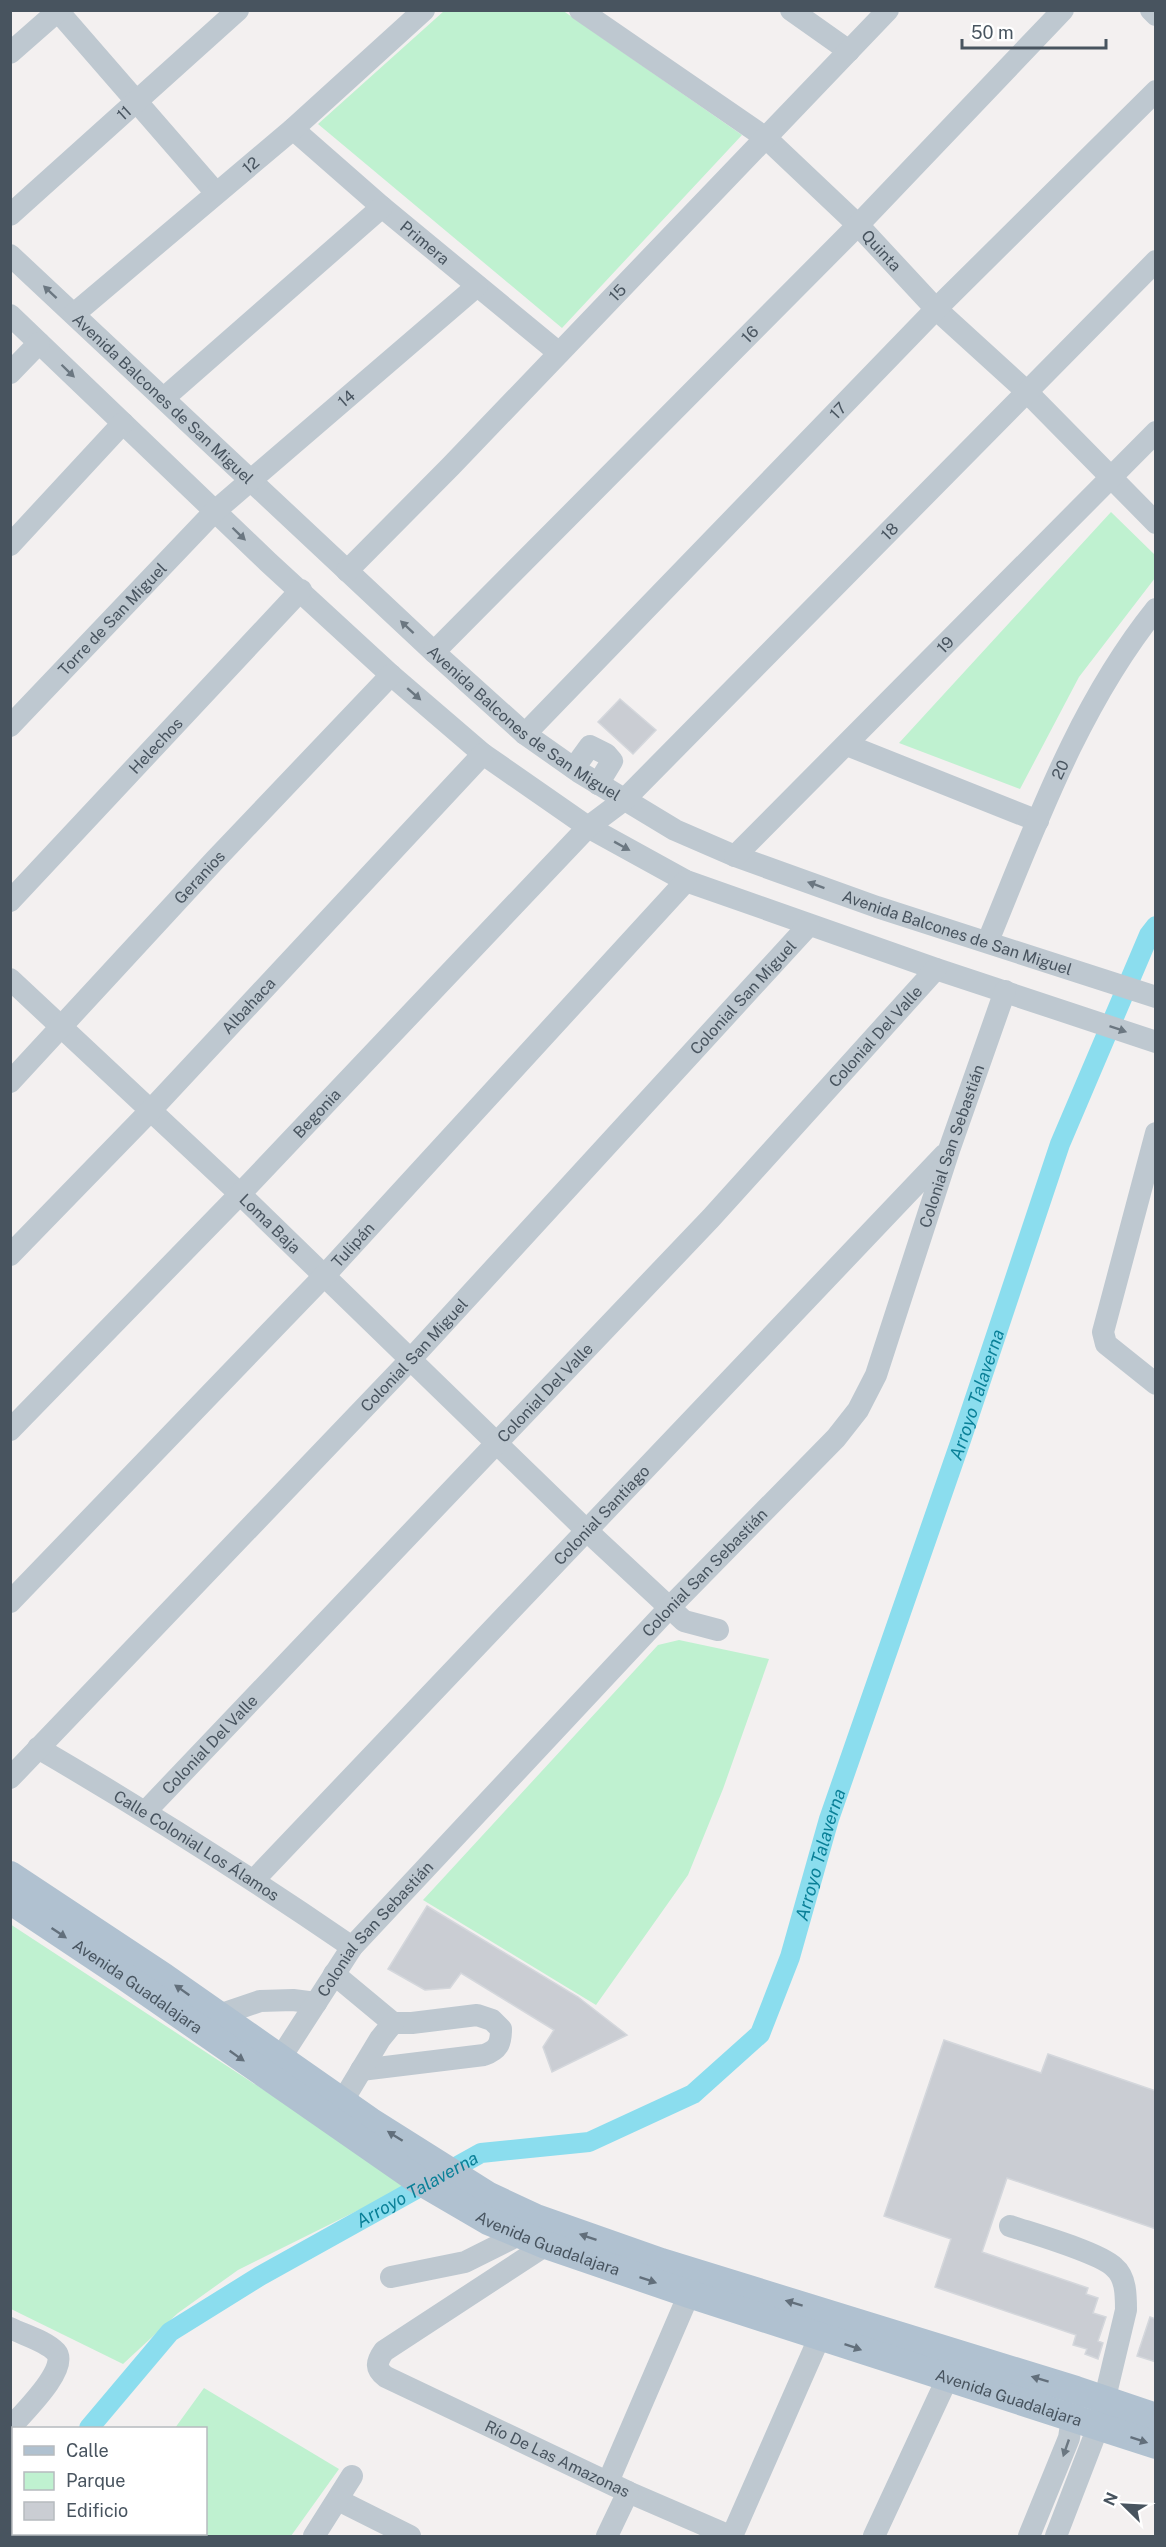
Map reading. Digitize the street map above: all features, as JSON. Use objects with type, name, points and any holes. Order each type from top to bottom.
[{"type":"main road","name":"Avenida Guadalajara","points":[[10,1875],[219,2015],[274,2068],[416,2179],[457,2205],[533,2239],[688,2294],[947,2379],[1088,2409],[1155,2417]]},
{"type":"main road","name":"Avenida Guadalajara","points":[[10,1900],[124,1976],[274,2068],[342,2102],[489,2196],[536,2218],[651,2259],[1088,2409],[1155,2445]]},
{"type":"street","name":"11","points":[[10,214],[238,10]]},
{"type":"street","name":"12","points":[[74,314],[293,129],[424,10]]},
{"type":"street","name":"Quinta","points":[[580,10],[766,138],[858,225],[936,309],[1026,391],[1155,523]]},
{"type":"street","points":[[791,10],[849,51]]},
{"type":"street","name":"15","points":[[347,571],[888,10]]},
{"type":"street","name":"16","points":[[434,652],[858,225],[1063,10]]},
{"type":"street","points":[[1151,10],[1155,15]]},
{"type":"street","points":[[10,53],[58,11],[216,193]]},
{"type":"street","name":"17","points":[[525,734],[936,309],[1155,91]]},
{"type":"street","name":"Primera","points":[[293,129],[382,207],[559,353]]},
{"type":"street","points":[[164,398],[382,207]]},
{"type":"street","name":"Avenida Balcones de San Miguel","points":[[10,255],[434,652],[525,734],[598,784],[675,830],[735,856],[877,907],[988,941],[1155,997]]},
{"type":"street","name":"18","points":[[624,800],[1155,261]]},
{"type":"street","name":"14","points":[[215,511],[477,286]]},
{"type":"street","points":[[10,315],[215,511],[392,675],[483,754],[588,827],[686,881],[936,969],[1155,1042]]},
{"type":"street","points":[[10,373],[39,343]]},
{"type":"street","points":[[10,545],[123,423]]},
{"type":"street","name":"19","points":[[735,856],[1155,432]]},
{"type":"street","name":"Torre de San Miguel","points":[[10,726],[215,511]]},
{"type":"street","name":"Helechos","points":[[10,902],[300,590]]},
{"type":"street","name":"20","points":[[988,941],[1038,821],[1098,693],[1132,638],[1155,609]]},
{"type":"street","name":"Geranios","points":[[10,1082],[215,860],[392,675]]},
{"type":"street","points":[[847,745],[1038,821]]},
{"type":"street","name":"Albahaca","points":[[10,1255],[151,1110],[483,754]]},
{"type":"street","name":"Begonia","points":[[10,1430],[240,1194],[588,827],[624,800]]},
{"type":"street","name":"Tulipán","points":[[10,1602],[324,1276],[686,881]]},
{"type":"street","name":"Colonial San Miguel","points":[[10,1778],[411,1359],[809,925]]},
{"type":"street","name":"Colonial Del Valle","points":[[146,1810],[711,1218],[936,969]]},
{"type":"street","name":"Loma Baja","points":[[10,979],[240,1194],[498,1442],[585,1529],[684,1621],[718,1630]]},
{"type":"street","name":"Colonial San Sebastián","points":[[274,2068],[352,1947],[670,1607],[836,1438],[858,1410],[876,1375],[949,1149],[1005,991]]},
{"type":"street","points":[[1155,1133],[1103,1332],[1106,1344],[1155,1384]]},
{"type":"street","name":"Colonial Santiago","points":[[254,1880],[585,1529],[949,1149]]},
{"type":"street","name":"Calle Colonial Los Álamos","points":[[38,1748],[146,1810],[352,1947]]},
{"type":"street","points":[[334,1974],[393,2023],[477,2015],[492,2020],[501,2029],[501,2042],[495,2051],[361,2070]]},
{"type":"street","points":[[219,2015],[260,2001],[293,2000],[316,2003]]},
{"type":"street","points":[[437,2020],[439,2060]]},
{"type":"street","points":[[342,2102],[393,2023]]},
{"type":"street","points":[[1010,2226],[1099,2257],[1114,2267],[1122,2277],[1125,2291],[1126,2310],[1088,2409],[1056,2536]]},
{"type":"street","points":[[391,2277],[465,2262],[533,2239]]},
{"type":"street","name":"Río De Las Amazonas","points":[[533,2239],[384,2351],[377,2366],[386,2378],[628,2492],[731,2536]]},
{"type":"street","points":[[608,2482],[688,2294]]},
{"type":"street","points":[[10,2328],[51,2348],[59,2360],[53,2377],[10,2428]]},
{"type":"street","points":[[731,2536],[820,2336]]},
{"type":"street","points":[[874,2536],[947,2379]]},
{"type":"street","points":[[1029,2536],[1060,2465],[1069,2438],[1088,2409]]},
{"type":"street","points":[[314,2536],[352,2476]]},
{"type":"street","points":[[606,2536],[628,2492]]},
{"type":"street","points":[[338,2500],[410,2536]]},
{"type":"green space","points":[[562,10],[742,135],[562,328],[318,124],[444,11]]},
{"type":"green space","points":[[1111,512],[1155,555],[1155,578],[1079,677],[1020,789],[899,743]]},
{"type":"green space","points":[[679,1640],[769,1659],[723,1789],[688,1875],[596,2005],[423,1900],[658,1645]]},
{"type":"green space","points":[[10,1924],[409,2185],[238,2270],[178,2313],[123,2364],[11,2309]]},
{"type":"green space","points":[[204,2388],[339,2469],[291,2536],[98,2536],[207,2535],[207,2427],[176,2427]]},
{"type":"building","points":[[620,699],[656,730],[633,754],[598,722]]},
{"type":"building","points":[[427,1906],[578,1997],[627,2035],[552,2072],[543,2047],[554,2030],[461,1973],[450,1988],[425,1990],[388,1969]]},
{"type":"building","points":[[944,2040],[1041,2073],[1048,2054],[1156,2091],[1156,2229],[1007,2178],[982,2252],[1088,2288],[1086,2294],[1098,2298],[1093,2313],[1106,2317],[1098,2341],[1103,2343],[1098,2359],[1085,2354],[1087,2349],[1073,2345],[1076,2335],[935,2287],[951,2239],[884,2216]]},
{"type":"building","points":[[1150,2317],[1156,2319],[1156,2362],[1137,2356]]},
{"type":"waterway","name":"Arroyo Talaverna","points":[[90,2427],[170,2332],[260,2276],[481,2153],[589,2142],[693,2094],[760,2034],[790,1957],[829,1819],[961,1440],[1060,1144],[1149,935],[1156,926]]}]
